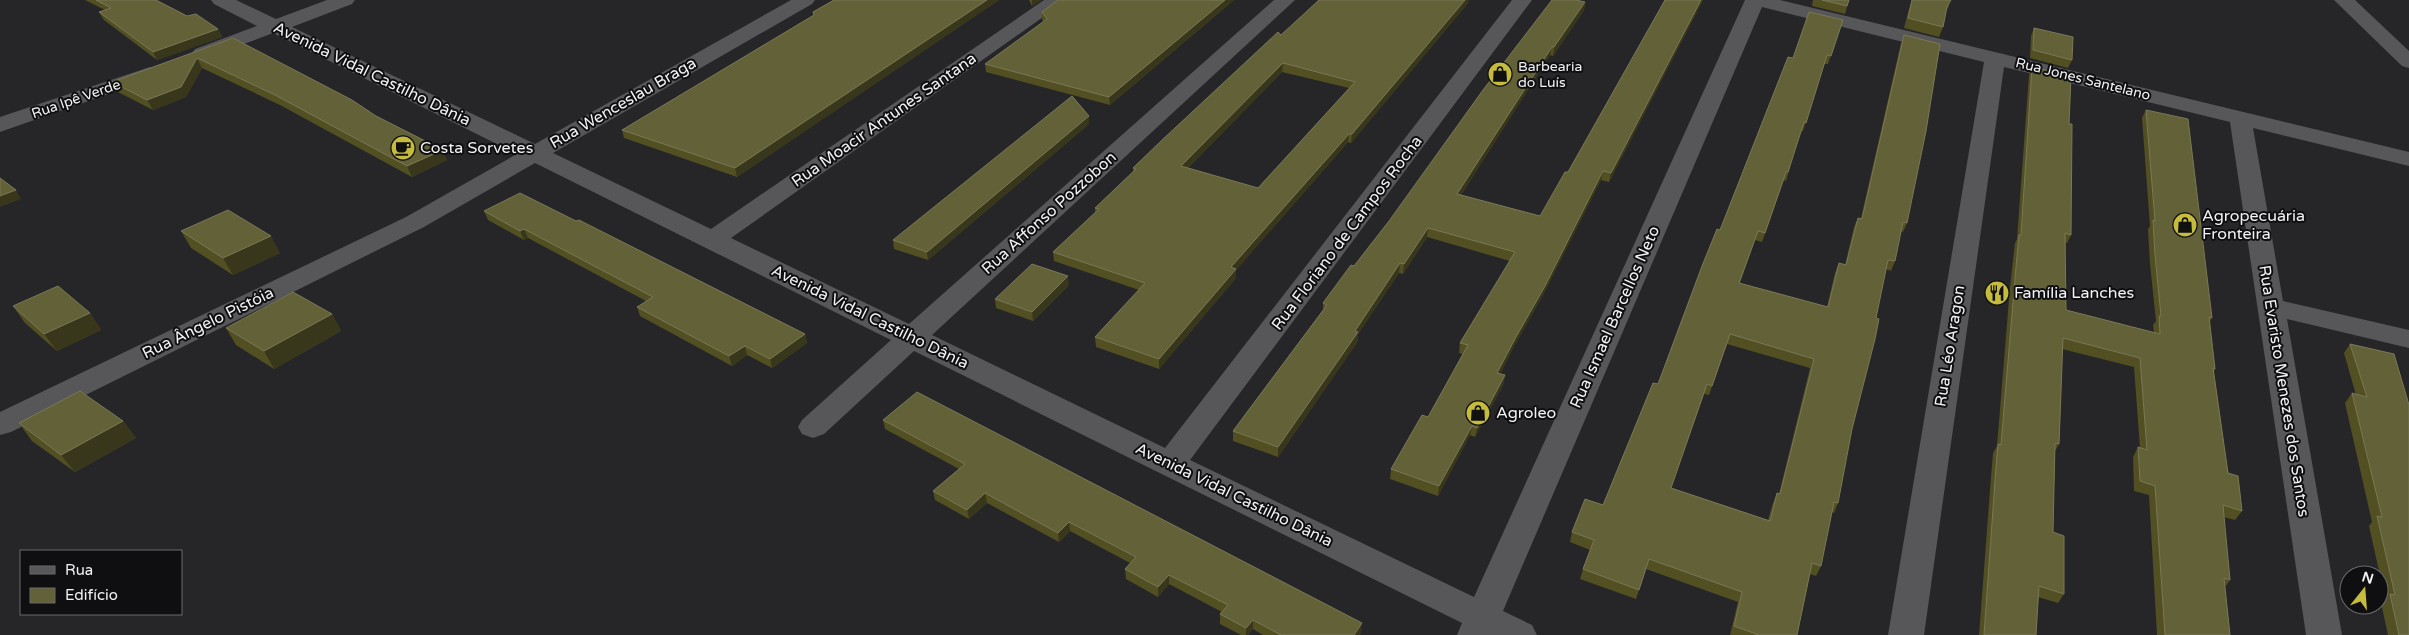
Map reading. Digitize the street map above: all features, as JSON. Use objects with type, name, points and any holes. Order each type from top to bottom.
[{"type":"street","name":"Avenida Vidal Castilho Dânia","points":[[221,0],[1170,464],[1479,626],[1519,635]]},
{"type":"street","name":"Rua Ipê Verde","points":[[0,125],[168,66],[345,0]]},
{"type":"street","name":"Rua Wenceslau Braga","points":[[416,222],[805,0]]},
{"type":"street","name":"Rua Moacir Antunes Santana","points":[[712,240],[1057,0]]},
{"type":"street","name":"Rua Affonso Pozzobon","points":[[813,426],[1285,0]]},
{"type":"street","name":"Rua Floriano de Campos Rocha","points":[[1170,464],[1212,412],[1522,0]]},
{"type":"street","name":"Rua Jones Santelano","points":[[1755,0],[2409,159]]},
{"type":"street","name":"Rua Ismael Barcellos Neto","points":[[1479,626],[1755,0]]},
{"type":"street","points":[[2344,0],[2409,62]]},
{"type":"street","name":"Rua Léo Aragon","points":[[1906,635],[1995,58]]},
{"type":"street","name":"Rua Evaristo Menezes dos Santos","points":[[2240,117],[2324,635]]},
{"type":"street","name":"Rua Ângelo Pistóia","points":[[0,425],[416,222]]},
{"type":"street","points":[[2271,307],[2409,339]]},
{"type":"building","points":[[96,0],[156,0],[187,16],[196,14],[218,29],[153,52],[99,12],[111,8]]},
{"type":"building","points":[[834,0],[987,0],[735,168],[622,130],[814,15],[813,12]]},
{"type":"building","points":[[1058,0],[1225,0],[1109,97],[985,64],[1047,19],[1042,12]]},
{"type":"building","points":[[1319,0],[1465,0],[1352,134],[1349,134],[1231,267],[1236,269],[1159,359],[1095,337],[1145,283],[1053,252],[1099,209],[1095,208],[1136,169],[1133,168],[1161,141],[1278,32],[1281,35]],"holes":[[[1283,63],[1355,82],[1258,188],[1181,166]]]},
{"type":"building","points":[[1552,0],[1585,2],[1554,47],[1552,47],[1457,194],[1540,216],[1565,172],[1568,172],[1665,0],[1701,0],[1611,173],[1603,171],[1545,286],[1497,373],[1505,375],[1477,428],[1472,426],[1439,486],[1391,469],[1422,415],[1428,417],[1468,345],[1460,343],[1515,252],[1428,228],[1404,264],[1400,263],[1355,331],[1358,332],[1278,447],[1233,431],[1327,305],[1323,303],[1351,265],[1354,266],[1389,221],[1483,90]]},
{"type":"building","points":[[1822,0],[1849,0],[1847,6]]},
{"type":"building","points":[[1912,0],[1951,0],[1947,7],[1943,27],[1908,18]]},
{"type":"building","points":[[1809,12],[1843,20],[1831,56],[1827,55],[1806,123],[1804,122],[1765,233],[1758,231],[1739,283],[1828,307],[1839,263],[1846,265],[1858,218],[1862,219],[1904,35],[1940,44],[1926,131],[1907,223],[1903,222],[1895,261],[1888,260],[1876,318],[1879,319],[1875,339],[1852,429],[1838,503],[1834,502],[1821,566],[1812,563],[1797,635],[1759,635],[1734,626],[1742,592],[1649,559],[1639,590],[1583,569],[1594,540],[1572,532],[1585,499],[1603,505],[1653,383],[1658,384],[1702,266],[1717,229],[1720,230],[1788,57],[1793,58]],"holes":[[[1730,334],[1814,359],[1780,494],[1777,493],[1770,521],[1671,488],[1707,384],[1712,386]]]},
{"type":"building","points":[[2034,28],[2073,37],[2072,60],[2033,50]]},
{"type":"building","points":[[233,38],[352,100],[376,116],[443,150],[407,166],[275,95],[197,58],[181,87],[147,100],[112,82]]},
{"type":"building","points":[[2032,67],[2071,76],[2069,124],[2072,124],[2071,235],[2065,233],[2066,310],[2160,334],[2159,316],[2161,316],[2155,255],[2153,220],[2155,221],[2146,110],[2188,119],[2212,318],[2209,317],[2215,369],[2213,368],[2228,473],[2238,476],[2242,511],[2223,505],[2230,580],[2224,578],[2230,635],[2165,635],[2155,486],[2140,481],[2138,447],[2147,450],[2140,358],[2063,338],[2059,444],[2055,443],[2053,532],[2064,536],[2064,594],[2039,586],[2036,635],[1984,635],[1998,444],[2001,445],[2019,235],[2021,235]]},
{"type":"building","points":[[1072,96],[1089,116],[927,252],[893,240]]},
{"type":"building","points":[[0,178],[16,190],[0,196]]},
{"type":"building","points":[[520,193],[576,221],[579,220],[805,334],[770,359],[745,346],[729,356],[637,307],[653,297],[524,229],[520,231],[484,211]]},
{"type":"building","points":[[228,210],[271,236],[223,258],[181,231]]},
{"type":"building","points":[[1032,264],[1068,276],[1032,312],[995,299]]},
{"type":"building","points":[[58,286],[90,313],[44,334],[13,306]]},
{"type":"building","points":[[293,292],[332,314],[264,351],[226,328]]},
{"type":"building","points":[[2350,344],[2394,354],[2409,405],[2409,635],[2399,635],[2390,594],[2395,595],[2377,516],[2382,517],[2352,393],[2367,397]]},
{"type":"building","points":[[80,391],[123,421],[61,455],[19,423]]},
{"type":"building","points":[[917,392],[1362,623],[1354,635],[1281,635],[1253,620],[1246,628],[1220,614],[1228,605],[1169,575],[1158,587],[1125,569],[1136,557],[1069,522],[1058,533],[985,493],[967,510],[933,491],[965,464],[883,420]]},
{"type":"place","name":"Barbearia do Luís","points":[[1500,74]]},
{"type":"place","name":"Costa Sorvetes","points":[[403,148]]},
{"type":"place","name":"Agropecuária Fronteira","points":[[2185,225]]},
{"type":"place","name":"Família Lanches","points":[[1997,293]]},
{"type":"place","name":"Agroleo","points":[[1478,413]]}]
